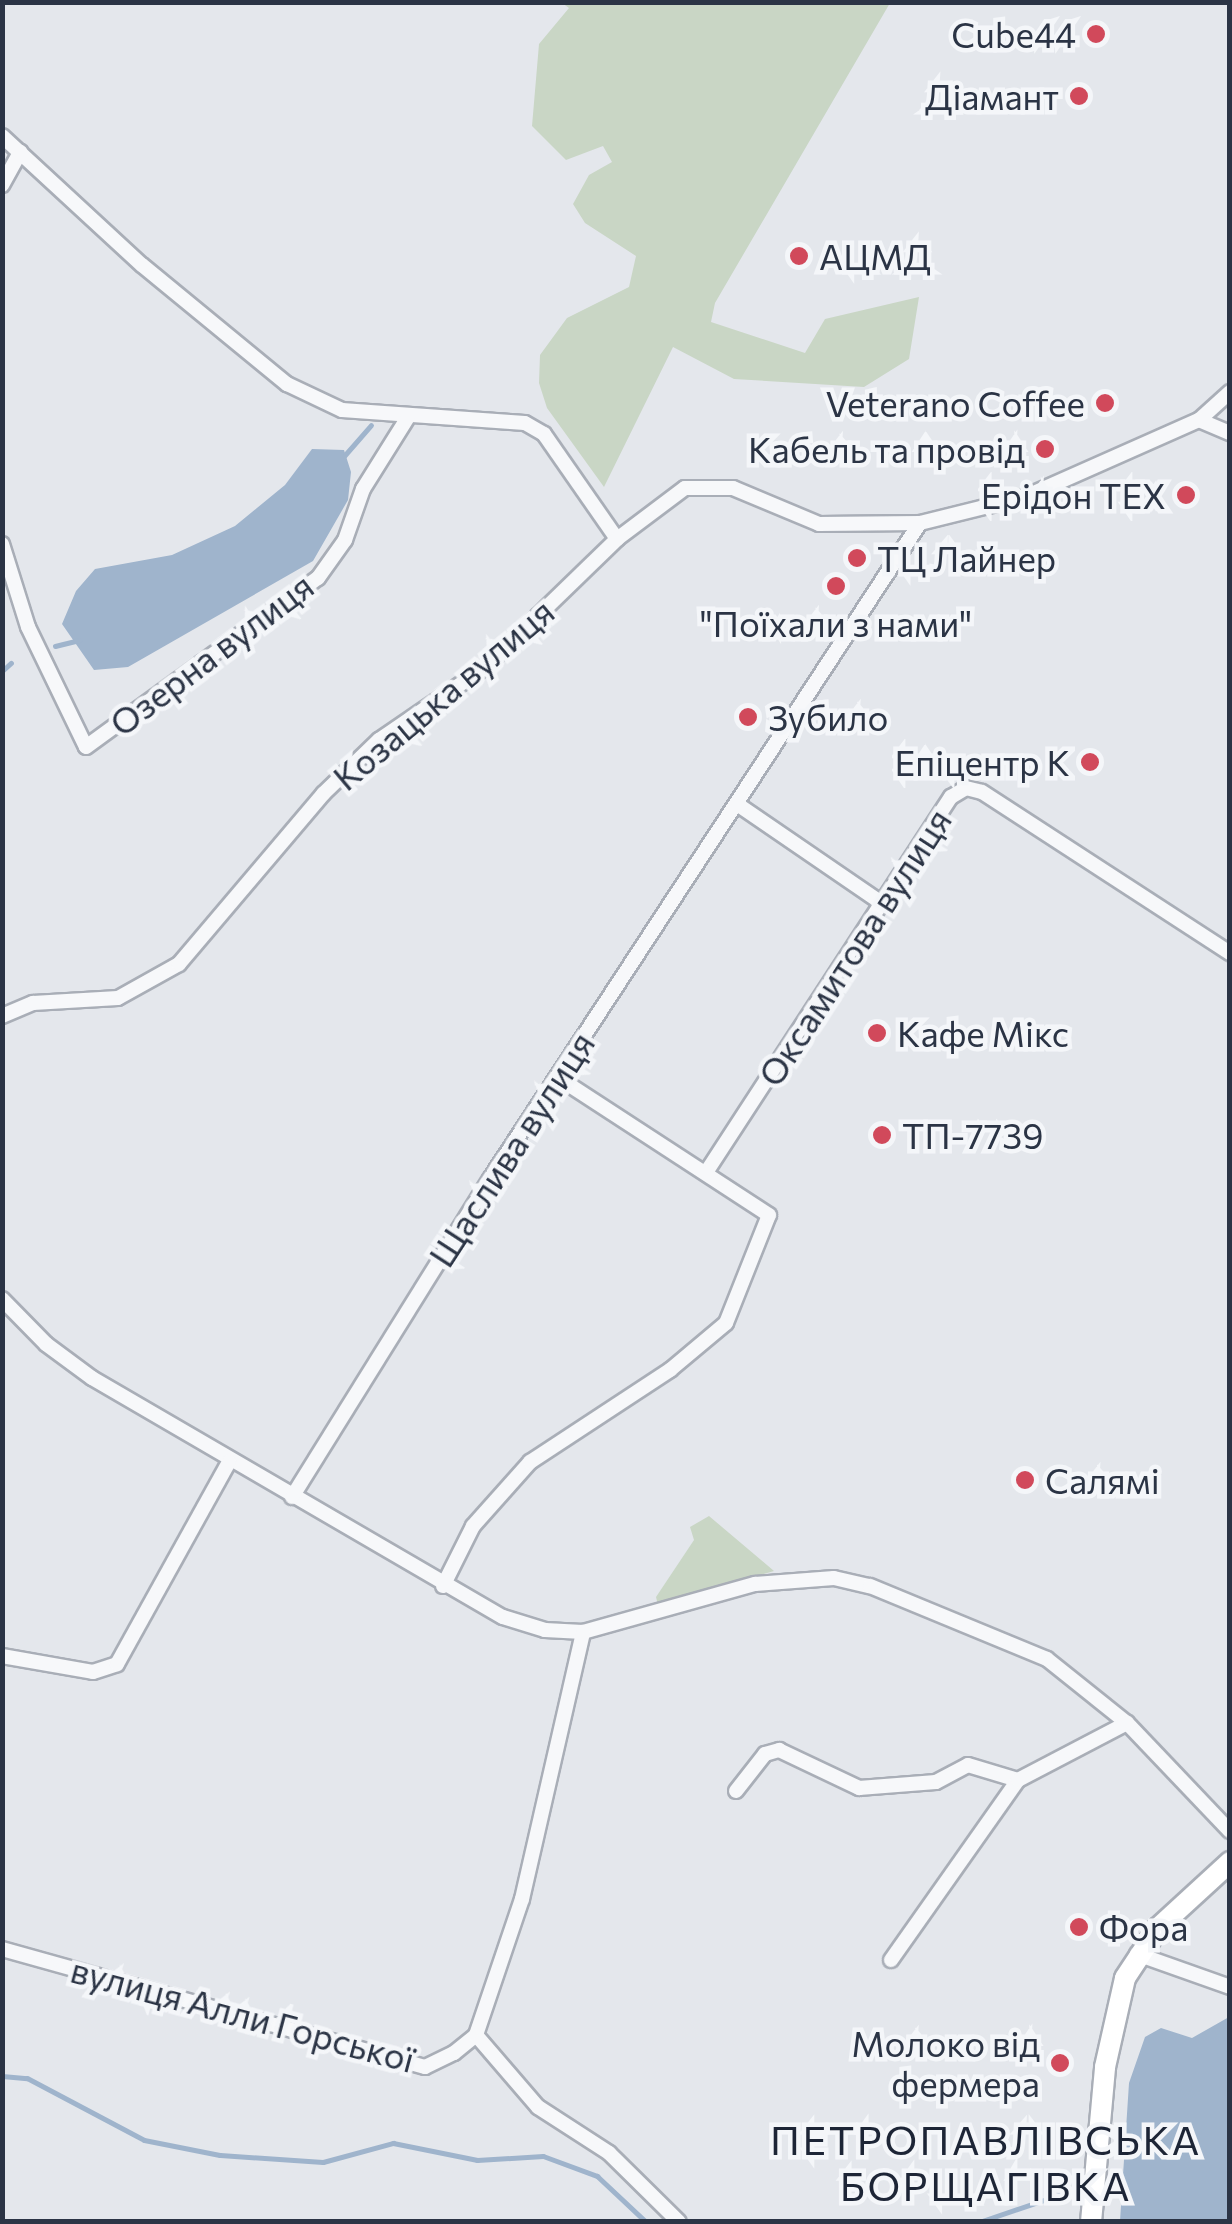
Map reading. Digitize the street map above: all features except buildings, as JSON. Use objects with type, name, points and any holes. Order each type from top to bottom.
[{"type":"main road","points":[[1091,2220],[1096,2151],[1116,2006],[1137,1954],[1230,1862]]},
{"type":"street","points":[[2,136],[142,265],[287,384],[342,410],[408,417],[443,413],[526,423],[544,434],[618,538]]},
{"type":"street","points":[[2,185],[20,152]]},
{"type":"street","name":"Козацька вулиця","points":[[2,1016],[33,1003],[118,998],[179,964],[351,767],[428,702],[484,668],[618,538],[656,504],[685,488],[733,488],[801,521],[920,522],[960,518],[1096,467],[1199,420],[1230,392]]},
{"type":"street","name":"Озерна вулиця","points":[[2,544],[28,627],[86,747],[318,578],[345,540],[363,490],[408,417]]},
{"type":"street","points":[[1199,420],[1230,433]]},
{"type":"street","name":"Щаслива вулиця","points":[[292,1498],[557,1077],[920,522]]},
{"type":"street","name":"Оксамитова вулиця","points":[[707,1171],[951,798],[966,788],[982,792],[1230,953]]},
{"type":"street","points":[[737,804],[883,904]]},
{"type":"street","points":[[443,1586],[474,1526],[530,1462],[670,1370],[726,1323],[769,1215],[707,1171],[557,1077]]},
{"type":"street","points":[[2,1299],[46,1344],[92,1378],[443,1586],[528,1626],[583,1632],[755,1584],[834,1578],[925,1604],[1013,1642],[1092,1690],[1128,1722],[1230,1830]]},
{"type":"street","points":[[2,1656],[94,1672],[118,1664],[228,1462]]},
{"type":"street","points":[[583,1632],[522,1899],[476,2035],[538,2107],[609,2153],[679,2222]]},
{"type":"street","points":[[890,1960],[1018,1780],[1128,1722]]},
{"type":"street","points":[[736,1791],[765,1754],[779,1750],[859,1788],[936,1782],[968,1766],[1018,1780]]},
{"type":"street","name":"вулиця Алли Горської","points":[[2,1948],[424,2066],[476,2035]]},
{"type":"street","points":[[1137,1954],[1230,1987]]},
{"type":"green space","points":[[562,3],[890,3],[715,303],[711,322],[805,353],[825,319],[919,297],[909,359],[864,387],[734,379],[673,347],[604,487],[547,408],[539,383],[540,355],[567,318],[629,287],[636,256],[585,223],[573,204],[589,175],[612,162],[603,146],[566,160],[532,126],[539,44],[569,8]]},
{"type":"green space","points":[[709,1516],[774,1571],[658,1605],[656,1597],[694,1540],[690,1527]]},
{"type":"water","points":[[312,449],[344,450],[351,472],[348,500],[313,561],[128,667],[94,670],[62,624],[76,591],[95,569],[172,555],[235,526],[285,485]]},
{"type":"water","points":[[1229,2017],[1229,2221],[1120,2221],[1129,2083],[1145,2037],[1161,2028],[1192,2038]]},
{"type":"waterway","points":[[344,456],[371,425]]},
{"type":"waterway","points":[[55,646],[79,640]]},
{"type":"waterway","points":[[2,671],[11,663]]},
{"type":"waterway","points":[[2,2076],[27,2078],[144,2140],[220,2155],[323,2162],[393,2143],[477,2160],[543,2156],[597,2176],[646,2222]]},
{"type":"waterway","points":[[1099,2183],[1128,2177]]},
{"type":"waterway","points":[[979,2222],[1088,2185]]},
{"type":"place","name":"Cube44","points":[[1096,34]]},
{"type":"place","name":"Діамант","points":[[1079,96]]},
{"type":"place","name":"АЦМД","points":[[799,256]]},
{"type":"place","name":"Veterano Coffee","points":[[1105,403]]},
{"type":"place","name":"Кабель та провід","points":[[1045,449]]},
{"type":"place","name":"Ерідон ТЕХ","points":[[1186,495]]},
{"type":"place","name":"ТЦ Лайнер","points":[[857,558]]},
{"type":"place","name":"\"Поїхали з нами\"","points":[[836,586]]},
{"type":"place","name":"Зубило","points":[[748,717]]},
{"type":"place","name":"Епіцентр К","points":[[1090,762]]},
{"type":"place","name":"Кафе Мікс","points":[[877,1033]]},
{"type":"place","name":"ТП-7739","points":[[882,1135]]},
{"type":"place","name":"Салямі","points":[[1025,1480]]},
{"type":"place","name":"Фора","points":[[1079,1927]]},
{"type":"place","name":"Молоко від фермера","points":[[1060,2063]]},
{"type":"district","name":"ПЕТРОПАВЛІВСЬКА БОРЩАГІВКА","points":[[986,2162]]}]
